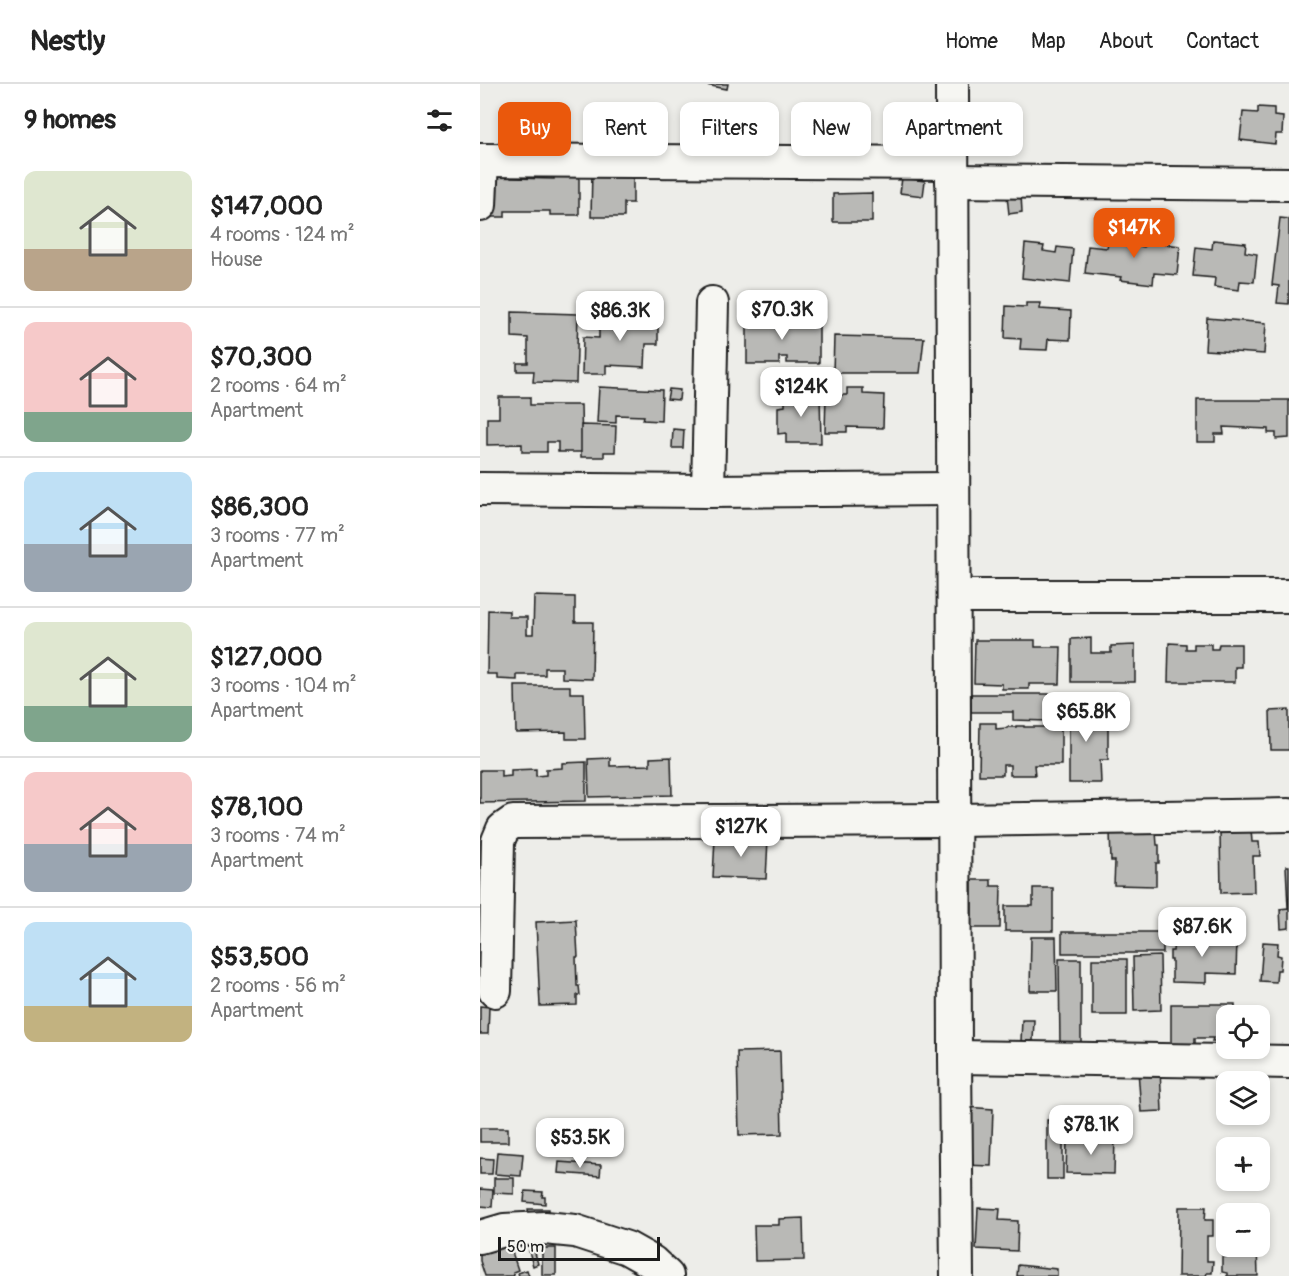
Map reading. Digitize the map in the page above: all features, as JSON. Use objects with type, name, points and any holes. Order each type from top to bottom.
[{"type":"street","points":[[952,84],[957,1276]]},
{"type":"street","points":[[480,205],[481,160],[952,172],[1289,184]]},
{"type":"street","points":[[708,491],[712,303]]},
{"type":"street","points":[[480,489],[708,491],[953,489]]},
{"type":"street","points":[[954,596],[1289,596]]},
{"type":"street","points":[[495,991],[498,841],[503,829],[513,822],[954,820],[1289,815]]},
{"type":"street","points":[[955,1057],[1289,1062]]},
{"type":"street","points":[[480,1237],[504,1230],[545,1228],[575,1231],[627,1248],[652,1262],[667,1276]]},
{"type":"building","points":[[701,84],[728,84],[727,89]]},
{"type":"building","points":[[1258,107],[1274,108],[1274,116],[1283,117],[1282,134],[1276,134],[1275,144],[1240,140],[1243,112],[1258,113]]},
{"type":"building","points":[[554,168],[579,168],[579,215],[550,215],[550,211],[505,211],[505,217],[486,217],[486,171],[511,171],[511,178],[554,179]]},
{"type":"building","points":[[592,171],[633,171],[633,203],[624,203],[624,217],[591,217]]},
{"type":"building","points":[[902,178],[925,181],[923,196],[900,193]]},
{"type":"building","points":[[872,193],[872,222],[833,222],[833,194]]},
{"type":"building","points":[[1021,194],[1022,212],[1009,214],[1007,196]]},
{"type":"building","points":[[1280,218],[1289,219],[1289,304],[1277,303],[1279,286],[1272,285]]},
{"type":"building","points":[[1145,234],[1165,237],[1165,244],[1180,246],[1177,275],[1154,273],[1153,284],[1120,280],[1121,277],[1085,273],[1088,246],[1107,248],[1109,238],[1133,240],[1132,245],[1144,247]]},
{"type":"building","points":[[1213,240],[1246,243],[1245,252],[1257,254],[1254,282],[1240,281],[1239,290],[1214,287],[1215,278],[1193,276],[1196,247],[1212,249]]},
{"type":"building","points":[[1025,244],[1044,246],[1043,251],[1056,253],[1057,247],[1073,249],[1070,283],[1022,278]]},
{"type":"building","points":[[1026,303],[1041,303],[1040,309],[1071,311],[1070,340],[1048,339],[1047,350],[1020,349],[1021,339],[1005,338],[1006,306],[1026,307]]},
{"type":"building","points":[[512,312],[578,314],[576,383],[533,382],[534,371],[517,371],[517,363],[528,363],[528,338],[512,337]]},
{"type":"building","points":[[611,312],[658,314],[658,344],[646,344],[645,367],[606,365],[606,374],[582,374],[583,337],[599,338],[599,322],[611,322]]},
{"type":"building","points":[[782,317],[782,324],[802,325],[802,317],[819,318],[819,363],[787,363],[787,357],[779,357],[779,364],[747,364],[747,318]]},
{"type":"building","points":[[1207,318],[1266,323],[1264,354],[1205,350]]},
{"type":"building","points":[[834,336],[924,338],[920,373],[833,373]]},
{"type":"building","points":[[599,387],[662,390],[661,421],[643,420],[644,416],[616,415],[616,423],[597,422]]},
{"type":"building","points":[[847,388],[863,388],[863,394],[884,395],[883,428],[847,427],[847,432],[825,432],[826,395],[847,395]]},
{"type":"building","points":[[669,389],[680,390],[679,400],[667,399]]},
{"type":"building","points":[[820,393],[821,443],[786,443],[786,433],[778,434],[778,407],[785,406],[785,394]]},
{"type":"building","points":[[499,397],[530,397],[530,405],[581,405],[582,452],[558,452],[558,442],[547,442],[547,452],[522,452],[522,444],[487,445],[487,418],[499,418]]},
{"type":"building","points":[[1197,400],[1289,400],[1289,438],[1276,439],[1276,433],[1268,433],[1268,429],[1223,427],[1224,434],[1215,434],[1215,442],[1197,442]]},
{"type":"building","points":[[581,425],[616,426],[615,452],[604,452],[604,457],[581,457]]},
{"type":"building","points":[[673,429],[684,430],[683,448],[672,448]]},
{"type":"building","points":[[534,596],[575,597],[575,622],[593,622],[592,679],[562,678],[562,668],[545,668],[545,675],[517,675],[517,680],[497,679],[497,674],[487,674],[488,610],[509,611],[509,617],[527,617],[527,634],[533,634]]},
{"type":"building","points":[[1091,638],[1091,653],[1111,653],[1111,646],[1135,645],[1135,682],[1071,682],[1071,639]]},
{"type":"building","points":[[975,640],[1035,640],[1035,647],[1061,647],[1060,684],[1029,684],[1029,689],[1002,689],[1002,684],[974,683]]},
{"type":"building","points":[[1169,643],[1186,644],[1186,649],[1194,649],[1194,644],[1211,644],[1211,649],[1218,649],[1219,644],[1241,644],[1241,667],[1235,667],[1235,682],[1168,682]]},
{"type":"building","points":[[515,686],[570,686],[570,693],[584,693],[585,739],[566,739],[566,732],[516,733]]},
{"type":"building","points":[[971,694],[1049,694],[1048,721],[1013,720],[1013,712],[971,712]]},
{"type":"building","points":[[1069,703],[1100,703],[1100,728],[1108,728],[1108,760],[1100,760],[1101,783],[1069,783]]},
{"type":"building","points":[[1289,710],[1289,750],[1271,750],[1270,711]]},
{"type":"building","points":[[980,723],[996,723],[996,729],[1016,726],[1061,727],[1061,765],[1034,765],[1035,775],[1010,775],[1010,765],[1003,765],[1003,775],[979,775]]},
{"type":"building","points":[[671,757],[672,795],[589,797],[588,759],[610,758],[610,766],[650,765],[650,758]]},
{"type":"building","points":[[586,762],[586,801],[480,803],[480,770],[501,770],[501,777],[511,776],[511,770],[536,769],[536,776],[546,775],[546,769],[562,768],[562,763]]},
{"type":"building","points":[[1251,829],[1252,842],[1259,842],[1260,856],[1253,856],[1254,892],[1221,893],[1220,830]]},
{"type":"building","points":[[1110,832],[1156,832],[1159,863],[1156,863],[1156,886],[1114,885],[1115,861],[1111,861]]},
{"type":"building","points":[[715,838],[768,839],[766,879],[713,877]]},
{"type":"building","points":[[1286,866],[1289,866],[1289,928],[1281,929],[1280,909],[1288,908]]},
{"type":"building","points":[[972,880],[991,880],[991,886],[1001,886],[1000,928],[963,928],[963,916],[972,916]]},
{"type":"building","points":[[1033,888],[1053,888],[1053,931],[1005,931],[1005,906],[1033,906]]},
{"type":"building","points":[[576,920],[577,986],[579,986],[580,995],[577,995],[577,1005],[540,1006],[536,922]]},
{"type":"building","points":[[1062,932],[1163,932],[1163,953],[1062,953]]},
{"type":"building","points":[[1174,936],[1237,938],[1236,974],[1206,973],[1206,983],[1172,982],[1170,951],[1173,951]]},
{"type":"building","points":[[1031,937],[1056,937],[1057,991],[1030,991]]},
{"type":"building","points":[[1263,942],[1278,943],[1277,955],[1281,956],[1276,982],[1260,981]]},
{"type":"building","points":[[1160,956],[1161,1010],[1134,1011],[1133,957]]},
{"type":"building","points":[[1059,959],[1081,959],[1081,1047],[1060,1046]]},
{"type":"building","points":[[1092,959],[1127,959],[1127,1015],[1092,1015]]},
{"type":"building","points":[[1171,1004],[1235,1004],[1216,1005],[1216,1041],[1212,1041],[1213,1038],[1195,1038],[1195,1044],[1171,1044]]},
{"type":"building","points":[[480,1006],[489,1007],[488,1034],[480,1034]]},
{"type":"building","points":[[1022,1020],[1034,1020],[1033,1041],[1021,1041]]},
{"type":"building","points":[[780,1051],[782,1134],[739,1135],[737,1052]]},
{"type":"building","points":[[1160,1069],[1162,1111],[1141,1112],[1138,1070]]},
{"type":"building","points":[[965,1107],[993,1109],[991,1166],[963,1165]]},
{"type":"building","points":[[1047,1120],[1063,1120],[1063,1179],[1047,1179]]},
{"type":"building","points":[[480,1128],[508,1128],[508,1142],[480,1142]]},
{"type":"building","points":[[1094,1136],[1115,1137],[1114,1174],[1066,1173],[1067,1141],[1094,1142]]},
{"type":"building","points":[[497,1152],[523,1154],[521,1176],[495,1174]]},
{"type":"building","points":[[480,1158],[493,1159],[492,1174],[480,1174]]},
{"type":"building","points":[[559,1162],[601,1165],[600,1176],[558,1173]]},
{"type":"building","points":[[494,1178],[514,1178],[514,1194],[494,1193]]},
{"type":"building","points":[[480,1189],[493,1190],[492,1207],[480,1206]]},
{"type":"building","points":[[525,1191],[543,1192],[542,1197],[545,1197],[545,1204],[524,1202]]},
{"type":"building","points":[[1179,1207],[1206,1207],[1205,1220],[1213,1220],[1213,1236],[1207,1236],[1207,1261],[1213,1261],[1212,1273],[1207,1273],[1206,1276],[1178,1276]]},
{"type":"building","points":[[978,1208],[1000,1209],[999,1220],[1018,1221],[1017,1251],[976,1249]]},
{"type":"building","points":[[528,1209],[549,1209],[549,1217],[529,1216]]},
{"type":"building","points":[[803,1218],[804,1260],[755,1261],[754,1225],[779,1225],[779,1219]]},
{"type":"building","points":[[509,1243],[518,1270],[513,1272],[514,1276],[485,1276],[480,1253]]},
{"type":"building","points":[[542,1248],[556,1248],[556,1275],[542,1275]]},
{"type":"building","points":[[534,1249],[538,1264],[533,1266],[529,1251]]},
{"type":"building","points":[[1222,1257],[1257,1257],[1258,1276],[1227,1276],[1227,1273],[1222,1272]]},
{"type":"building","points":[[1018,1265],[1057,1269],[1057,1276],[1017,1276]]},
{"type":"building","points":[[527,1270],[529,1276],[519,1276],[518,1273]]}]
